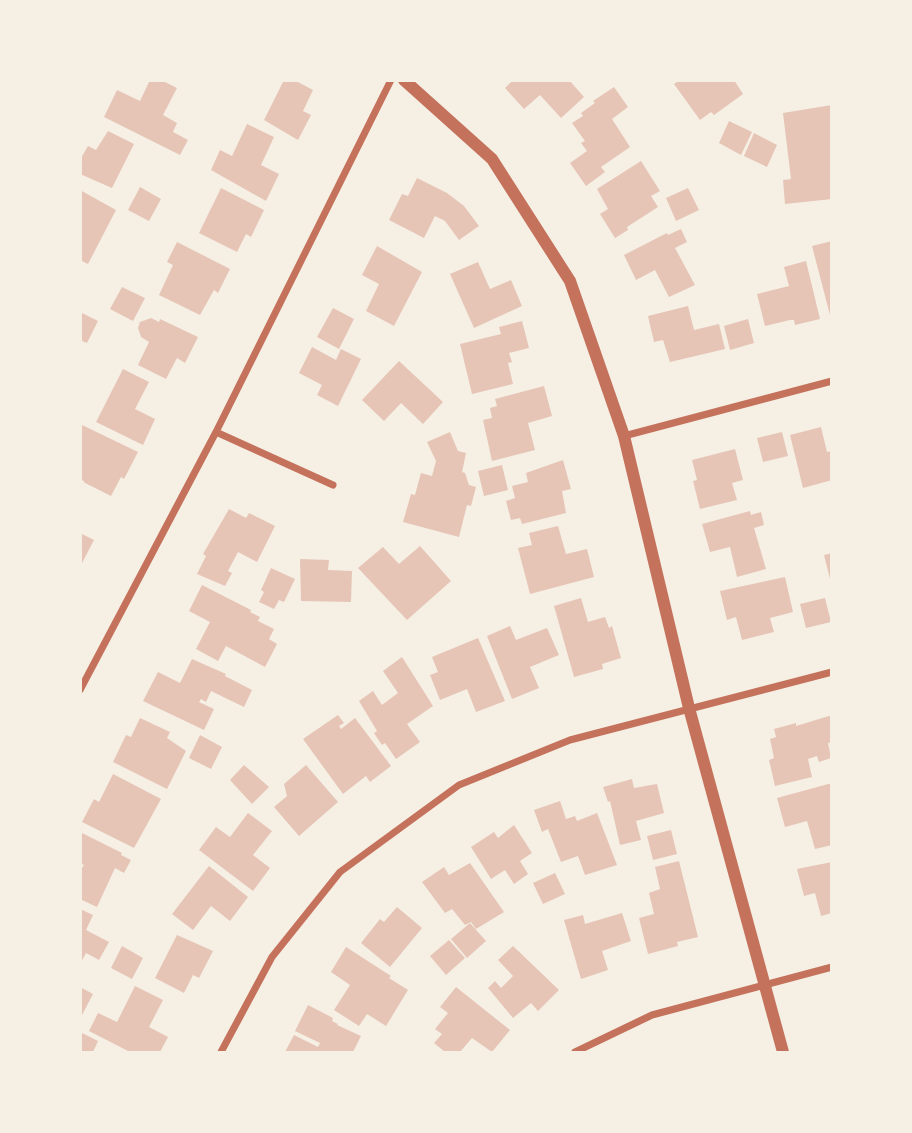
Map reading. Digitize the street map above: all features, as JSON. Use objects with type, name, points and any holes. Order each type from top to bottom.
[{"type":"street","points":[[80,690],[216,432],[391,80]]},
{"type":"street","points":[[404,80],[492,159],[570,281],[624,436],[689,708],[783,1052]]},
{"type":"street","points":[[624,436],[831,381]]},
{"type":"street","points":[[216,432],[333,485]]},
{"type":"street","points":[[221,1052],[272,957],[340,872],[459,785],[570,740],[831,671]]},
{"type":"street","points":[[575,1052],[652,1016],[831,967]]},
{"type":"building","points":[[150,80],[161,80],[177,88],[163,115],[177,123],[173,132],[188,140],[180,155],[104,117],[117,90],[140,101]]},
{"type":"building","points":[[284,80],[294,80],[313,90],[303,111],[311,115],[298,140],[264,120]]},
{"type":"building","points":[[513,80],[569,80],[584,97],[561,118],[540,95],[524,109],[505,88]]},
{"type":"building","points":[[680,80],[734,80],[743,94],[714,115],[711,112],[700,120],[674,84]]},
{"type":"building","points":[[614,87],[628,107],[612,119],[630,147],[601,167],[605,172],[586,186],[570,163],[587,151],[581,143],[585,141],[572,123],[583,116],[581,113],[595,103],[593,101]]},
{"type":"building","points":[[832,105],[832,199],[785,204],[783,180],[791,179],[783,113]]},
{"type":"building","points":[[729,121],[752,132],[741,155],[719,143]]},
{"type":"building","points":[[247,124],[274,137],[261,165],[279,174],[266,201],[211,170],[220,150],[232,156]]},
{"type":"building","points":[[108,131],[134,144],[112,188],[80,174],[80,160],[88,146],[96,150]]},
{"type":"building","points":[[754,133],[777,145],[767,167],[744,156]]},
{"type":"building","points":[[641,161],[660,191],[651,196],[658,207],[615,238],[600,214],[608,209],[597,189]]},
{"type":"building","points":[[417,178],[447,193],[464,206],[479,226],[459,240],[445,221],[435,216],[424,238],[389,220],[402,194],[408,196]]},
{"type":"building","points":[[140,187],[161,199],[149,221],[128,210]]},
{"type":"building","points":[[221,188],[264,210],[251,237],[246,234],[237,252],[199,233]]},
{"type":"building","points":[[688,188],[699,210],[676,221],[666,198]]},
{"type":"building","points":[[80,190],[116,210],[88,264],[80,260]]},
{"type":"building","points":[[681,229],[687,242],[675,248],[695,285],[669,297],[655,270],[636,280],[624,255],[667,233],[668,235]]},
{"type":"building","points":[[832,241],[832,319],[831,319],[812,246]]},
{"type":"building","points":[[177,242],[230,269],[218,293],[214,290],[200,315],[159,295],[173,265],[167,262]]},
{"type":"building","points":[[377,246],[422,272],[394,326],[366,311],[379,284],[362,275]]},
{"type":"building","points":[[806,261],[820,319],[795,325],[794,320],[790,320],[765,326],[757,294],[789,286],[784,267]]},
{"type":"building","points":[[478,262],[490,289],[511,280],[522,306],[474,328],[450,274]]},
{"type":"building","points":[[122,287],[145,298],[133,321],[110,309]]},
{"type":"building","points":[[688,306],[694,330],[719,324],[725,349],[670,362],[663,340],[654,342],[648,316]]},
{"type":"building","points":[[333,308],[354,319],[339,349],[317,337]]},
{"type":"building","points":[[80,312],[98,321],[87,343],[80,340]]},
{"type":"building","points":[[151,318],[159,322],[160,319],[198,337],[185,363],[177,358],[166,379],[138,365],[149,342],[141,337],[138,328],[140,322]]},
{"type":"building","points":[[748,319],[754,343],[730,350],[724,326]]},
{"type":"building","points":[[522,321],[529,348],[509,353],[512,362],[508,363],[513,384],[472,394],[460,344],[501,334],[499,327]]},
{"type":"building","points":[[312,347],[336,360],[341,349],[361,359],[338,406],[317,395],[322,385],[299,373]]},
{"type":"building","points":[[399,361],[443,402],[423,424],[401,403],[384,421],[362,400]]},
{"type":"building","points":[[123,369],[149,382],[135,409],[155,419],[143,445],[96,422]]},
{"type":"building","points":[[544,386],[552,416],[528,423],[535,450],[492,461],[483,420],[492,418],[490,408],[497,406],[495,399]]},
{"type":"building","points":[[80,424],[138,452],[124,479],[121,477],[111,496],[85,483],[80,477]]},
{"type":"building","points":[[821,427],[827,452],[832,451],[832,480],[803,488],[790,435]]},
{"type":"building","points":[[450,432],[458,451],[466,453],[462,472],[465,473],[469,485],[476,487],[471,506],[467,505],[459,537],[403,522],[411,494],[415,495],[421,473],[432,476],[436,461],[427,442]]},
{"type":"building","points":[[782,432],[788,456],[763,462],[757,438]]},
{"type":"building","points":[[735,449],[743,480],[732,483],[737,500],[700,509],[693,481],[697,480],[692,460]]},
{"type":"building","points":[[563,460],[571,489],[562,491],[566,513],[522,524],[520,518],[511,520],[506,501],[515,498],[512,486],[528,482],[526,473]]},
{"type":"building","points":[[502,465],[508,490],[484,496],[478,471]]},
{"type":"building","points":[[229,509],[246,518],[249,513],[275,526],[257,562],[238,552],[228,571],[232,573],[225,586],[197,574],[206,556],[203,554]]},
{"type":"building","points":[[750,511],[751,515],[761,512],[764,525],[754,528],[766,569],[737,577],[730,547],[710,552],[702,524]]},
{"type":"building","points":[[558,526],[566,554],[587,549],[594,577],[530,594],[518,548],[532,545],[529,533]]},
{"type":"building","points":[[80,533],[94,540],[80,567]]},
{"type":"building","points":[[420,546],[451,581],[407,620],[358,568],[383,547],[399,564]]},
{"type":"building","points":[[832,553],[832,583],[831,583],[824,555]]},
{"type":"building","points":[[300,559],[329,560],[328,570],[352,571],[351,602],[301,601]]},
{"type":"building","points":[[271,568],[295,579],[284,602],[279,600],[274,609],[259,602],[264,592],[261,590]]},
{"type":"building","points":[[785,577],[793,612],[770,618],[774,632],[742,640],[736,617],[727,620],[720,591]]},
{"type":"building","points":[[202,585],[251,610],[250,612],[260,617],[258,621],[274,629],[269,639],[277,644],[265,667],[226,646],[218,661],[196,649],[210,622],[189,611]]},
{"type":"building","points":[[581,598],[588,622],[605,617],[609,628],[612,626],[621,658],[602,664],[603,669],[574,677],[554,606]]},
{"type":"building","points":[[825,598],[831,622],[806,628],[800,604]]},
{"type":"building","points":[[510,626],[516,640],[547,628],[559,655],[530,667],[539,688],[512,699],[487,636]]},
{"type":"building","points":[[478,638],[505,701],[476,712],[467,689],[440,700],[430,675],[438,672],[432,657]]},
{"type":"building","points":[[402,657],[433,706],[407,724],[420,742],[396,759],[374,733],[377,731],[359,701],[373,691],[382,705],[398,693],[383,671]]},
{"type":"building","points":[[192,659],[226,674],[225,676],[252,690],[244,707],[211,691],[206,702],[201,699],[199,702],[214,709],[204,730],[143,701],[158,672],[180,683]]},
{"type":"building","points":[[338,715],[344,723],[339,726],[341,729],[355,718],[391,766],[370,782],[366,776],[343,794],[303,739]]},
{"type":"building","points":[[832,716],[832,742],[828,743],[831,758],[819,762],[817,756],[808,759],[812,777],[775,786],[769,760],[774,758],[770,739],[776,737],[774,729],[796,723],[796,726]]},
{"type":"building","points":[[140,718],[170,732],[167,738],[186,751],[167,789],[113,762],[126,735],[131,737]]},
{"type":"building","points":[[200,735],[222,747],[211,769],[189,758]]},
{"type":"building","points":[[244,765],[269,787],[252,804],[230,780]]},
{"type":"building","points":[[306,765],[338,802],[299,836],[274,807],[287,796],[284,784]]},
{"type":"building","points":[[113,774],[161,799],[134,848],[82,822],[94,799],[99,802]]},
{"type":"building","points":[[632,779],[634,788],[657,784],[664,813],[636,821],[641,840],[620,845],[610,801],[608,802],[603,787]]},
{"type":"building","points":[[832,783],[832,845],[815,849],[807,821],[785,827],[777,798]]},
{"type":"building","points":[[560,801],[566,819],[575,816],[577,821],[597,813],[617,865],[585,875],[578,856],[561,862],[548,829],[542,832],[534,810]]},
{"type":"building","points":[[248,813],[272,831],[253,855],[270,868],[253,891],[199,850],[216,827],[230,837]]},
{"type":"building","points":[[514,825],[532,853],[520,861],[528,874],[514,884],[505,870],[491,879],[471,847],[494,832],[498,838]]},
{"type":"building","points":[[671,830],[677,854],[653,860],[647,836]]},
{"type":"building","points":[[80,832],[131,860],[124,873],[115,868],[97,907],[80,899],[80,871],[84,865],[80,863]]},
{"type":"building","points":[[679,861],[698,937],[648,954],[639,918],[654,914],[649,893],[660,889],[655,867]]},
{"type":"building","points":[[832,862],[832,913],[821,916],[815,893],[804,896],[797,869]]},
{"type":"building","points":[[470,863],[504,912],[476,929],[471,922],[465,925],[452,909],[445,913],[422,882],[444,867],[449,875]]},
{"type":"building","points":[[209,866],[248,897],[230,921],[211,906],[193,930],[172,914]]},
{"type":"building","points":[[555,873],[565,894],[543,904],[533,883]]},
{"type":"building","points":[[397,907],[422,928],[390,967],[361,943],[380,919],[384,922]]},
{"type":"building","points":[[80,909],[93,915],[86,930],[109,942],[99,960],[86,953],[80,964]]},
{"type":"building","points":[[622,913],[631,941],[602,951],[608,970],[581,979],[564,920],[583,915],[585,924]]},
{"type":"building","points":[[470,923],[486,941],[467,958],[451,939]]},
{"type":"building","points":[[177,935],[213,951],[199,978],[193,975],[184,993],[155,978]]},
{"type":"building","points":[[449,940],[465,958],[446,975],[430,956]]},
{"type":"building","points":[[122,946],[143,958],[132,979],[111,968]]},
{"type":"building","points":[[513,946],[559,990],[538,1011],[531,1003],[513,1018],[488,988],[495,981],[501,988],[513,976],[498,960]]},
{"type":"building","points":[[346,947],[408,990],[386,1026],[367,1014],[359,1026],[334,1010],[350,985],[331,972]]},
{"type":"building","points":[[135,986],[163,1000],[149,1027],[168,1037],[160,1052],[130,1052],[89,1031],[98,1013],[117,1022]]},
{"type":"building","points":[[80,987],[93,994],[80,1019]]},
{"type":"building","points":[[456,987],[510,1030],[492,1052],[472,1038],[460,1052],[445,1052],[434,1043],[442,1034],[435,1029],[448,1013],[440,1007]]},
{"type":"building","points":[[308,1005],[333,1018],[332,1021],[337,1025],[361,1036],[353,1052],[285,1052],[294,1035],[318,1047],[320,1043],[295,1031]]},
{"type":"building","points":[[80,1032],[98,1041],[93,1052],[80,1052]]}]
